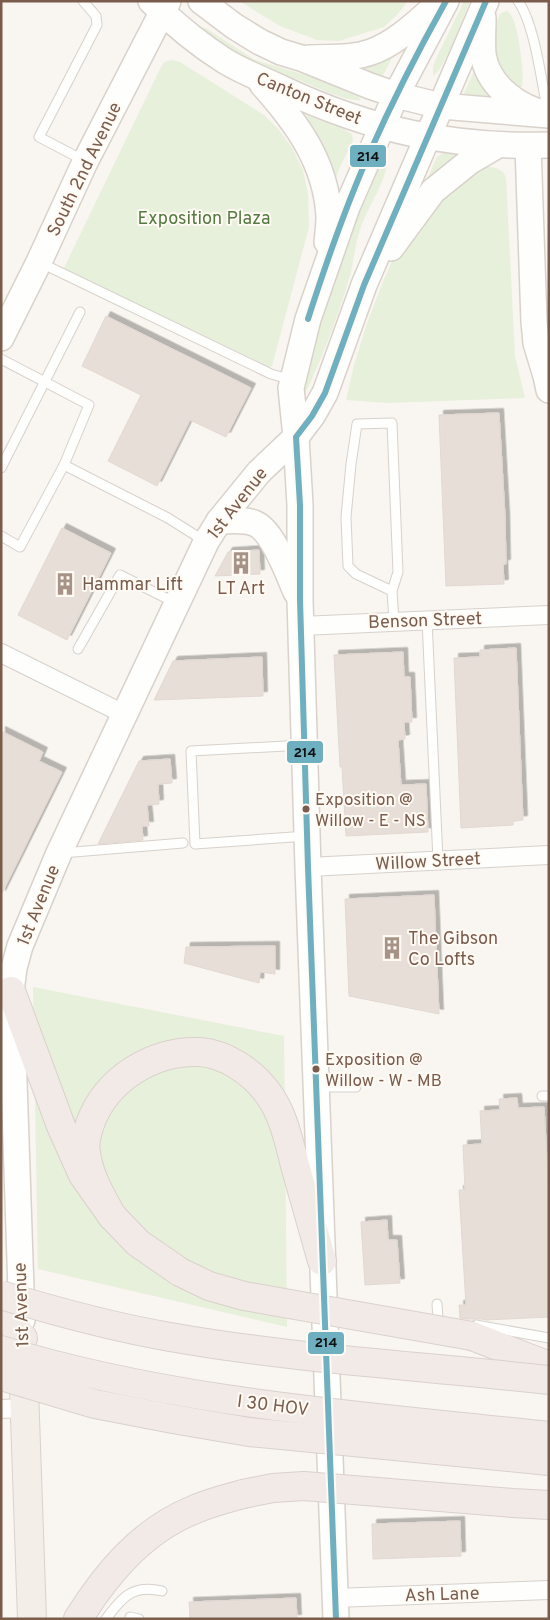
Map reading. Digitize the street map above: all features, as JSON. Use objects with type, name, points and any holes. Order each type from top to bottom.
[{"type":"highway","points":[[11,991],[61,1126],[83,1175],[112,1216],[138,1243],[180,1272],[209,1286],[244,1296],[472,1336],[549,1366]]},
{"type":"highway","points":[[112,1216],[92,1178],[85,1152],[88,1129],[96,1108],[106,1093],[131,1071],[167,1056],[180,1053],[202,1052],[239,1066],[253,1076],[268,1093],[284,1123],[322,1261]]},
{"type":"highway","points":[[1,1295],[90,1321],[169,1337],[246,1349],[549,1380]]},
{"type":"highway","points":[[1,1308],[8,1340]]},
{"type":"highway","name":"I 30 HOV","points":[[8,1340],[180,1376],[340,1397],[549,1419]]},
{"type":"highway","name":"I 30 HOV","points":[[8,1340],[86,1373],[147,1386],[218,1398],[351,1415],[549,1436]]},
{"type":"highway","points":[[1,1376],[95,1404],[249,1432],[549,1461]]},
{"type":"highway","points":[[78,1619],[95,1592],[111,1572],[132,1549],[159,1528],[190,1511],[243,1494],[273,1488],[304,1486],[503,1503],[549,1505]]},
{"type":"main road","name":"Canton Street","points":[[201,1],[234,26],[260,42],[281,52],[396,95],[441,106],[548,115]]},
{"type":"main road","points":[[301,58],[347,57],[371,52],[400,36],[442,1]]},
{"type":"main road","points":[[335,1608],[327,1298],[322,1261],[300,626],[300,505],[291,388],[308,319],[346,207],[396,95],[446,1]]},
{"type":"main road","points":[[485,4],[483,54],[489,71],[510,98],[525,107],[548,115]]},
{"type":"main road","points":[[364,285],[485,4]]},
{"type":"main road","name":"South 2nd Avenue","points":[[1,338],[161,5]]},
{"type":"main road","name":"Canton Street","points":[[161,5],[190,37],[226,61],[256,77],[337,113],[428,138],[498,145],[538,145]]},
{"type":"main road","points":[[256,77],[300,129],[315,159],[326,191],[329,216],[326,267]]},
{"type":"main road","points":[[364,285],[433,191],[469,162],[498,145]]},
{"type":"main road","points":[[538,145],[534,322],[536,344],[548,381]]},
{"type":"main road","name":"1st Avenue","points":[[32,1619],[8,1340],[11,991],[14,968],[20,946],[59,853],[206,542],[219,521],[259,472],[296,438],[312,416],[324,393],[364,285]]},
{"type":"main road","points":[[219,521],[255,523],[263,529],[277,548],[300,600]]},
{"type":"street","name":"Benson Street","points":[[300,626],[549,615]]},
{"type":"street","points":[[1,654],[124,714]]},
{"type":"street","name":"Willow Street","points":[[308,867],[549,855]]},
{"type":"street","name":"Ash Lane","points":[[335,1608],[549,1590]]},
{"type":"lane","points":[[83,1],[96,16],[97,25],[39,137],[85,162]]},
{"type":"lane","points":[[518,1],[523,8],[533,37],[548,115]]},
{"type":"lane","points":[[39,262],[263,370],[292,380]]},
{"type":"lane","points":[[1,468],[80,312]]},
{"type":"lane","points":[[1,359],[89,405],[64,465],[20,547],[1,536]]},
{"type":"lane","points":[[392,591],[356,574],[348,566],[346,517],[357,424],[392,423],[398,572],[392,591],[394,622]]},
{"type":"lane","points":[[64,465],[168,518],[206,542]]},
{"type":"lane","points":[[78,649],[120,574],[177,604]]},
{"type":"lane","points":[[427,620],[438,860]]},
{"type":"lane","points":[[304,745],[191,751],[195,844],[307,836]]},
{"type":"lane","points":[[59,853],[184,843]]},
{"type":"lane","points":[[316,1087],[356,1087]]},
{"type":"lane","points":[[437,1304],[438,1318]]},
{"type":"lane","points":[[466,1323],[549,1338]]},
{"type":"lane","points":[[106,1619],[119,1602],[134,1590],[149,1588],[162,1591]]},
{"type":"green space","points":[[239,1],[408,1],[384,27],[339,41],[317,40],[280,26]]},
{"type":"green space","points":[[464,1],[470,1],[454,41],[444,63],[433,76],[433,67],[436,59]]},
{"type":"green space","points":[[507,11],[517,30],[523,72],[522,86],[517,90],[495,65],[494,26],[500,14]]},
{"type":"green space","points":[[196,24],[255,60],[312,77],[358,96],[361,100],[347,99],[252,64],[227,50],[194,25]]},
{"type":"green space","points":[[394,54],[382,77],[351,67]]},
{"type":"green space","name":"Exposition Plaza","points":[[172,60],[180,62],[264,115],[291,146],[303,170],[308,194],[309,227],[272,366],[267,369],[63,270],[159,71],[164,62]]},
{"type":"green space","points":[[474,71],[493,100],[466,98],[464,93]]},
{"type":"green space","points":[[300,113],[352,134],[353,140],[333,186]]},
{"type":"green space","points":[[443,153],[463,154],[426,181],[437,157]]},
{"type":"green space","points":[[384,156],[387,156],[385,174],[361,227],[350,276],[340,306],[324,351],[305,394],[303,393],[316,336],[339,256],[378,162]]},
{"type":"green space","points":[[484,167],[498,169],[503,172],[506,178],[515,356],[525,398],[388,403],[346,400],[367,323],[395,255],[452,187]]},
{"type":"green space","points":[[33,987],[284,1036],[287,1327],[38,1269]]},
{"type":"building","points":[[106,316],[251,388],[226,437],[190,420],[157,486],[108,461],[141,395],[82,366]]},
{"type":"building","points":[[499,413],[505,516],[506,564],[503,564],[504,584],[446,586],[439,415]]},
{"type":"building","name":"Hammar Lift","points":[[62,528],[111,553],[67,640],[18,615]]},
{"type":"building","name":"LT Art","points":[[259,550],[260,574],[215,576],[228,552]]},
{"type":"building","points":[[516,648],[523,820],[513,821],[513,825],[461,828],[454,658],[480,657],[480,650]]},
{"type":"building","points":[[403,652],[404,677],[410,677],[412,722],[404,722],[405,739],[398,740],[401,785],[426,784],[428,832],[346,836],[334,655]]},
{"type":"building","points":[[262,657],[263,696],[154,700],[173,661]]},
{"type":"building","points":[[1,731],[43,752],[39,761],[62,772],[1,895]]},
{"type":"building","points":[[170,759],[172,783],[158,784],[159,804],[147,805],[149,826],[142,826],[143,840],[98,844],[139,761]]},
{"type":"building","name":"The Gibson Co Lofts","points":[[434,895],[439,1014],[349,996],[345,899]]},
{"type":"building","points":[[275,946],[275,974],[260,972],[259,983],[184,963],[186,947]]},
{"type":"building","points":[[517,1098],[518,1108],[544,1107],[549,1194],[549,1317],[486,1320],[460,1318],[459,1305],[466,1305],[459,1190],[465,1190],[463,1145],[482,1144],[480,1111],[500,1110],[499,1099]]},
{"type":"building","points":[[387,1220],[388,1240],[397,1240],[400,1283],[365,1285],[361,1222]]},
{"type":"building","points":[[460,1521],[461,1556],[373,1559],[372,1524]]},
{"type":"building","points":[[296,1598],[297,1619],[190,1619],[189,1602]]},
{"type":"transit line","name":"214","points":[[308,319],[336,236],[369,154],[425,39],[446,1]]},
{"type":"transit line","name":"214","points":[[336,1619],[308,867],[300,600],[300,505],[296,437],[312,416],[325,393],[364,285],[486,1]]},
{"type":"place","name":"LT Art","points":[[241,563]]},
{"type":"place","name":"Hammar Lift","points":[[65,584]]},
{"type":"place","name":"Exposition @ Willow - E - NS","points":[[306,809]]},
{"type":"place","name":"The Gibson Co Lofts","points":[[392,948]]},
{"type":"place","name":"Exposition @ Willow - W - MB","points":[[316,1069]]}]
